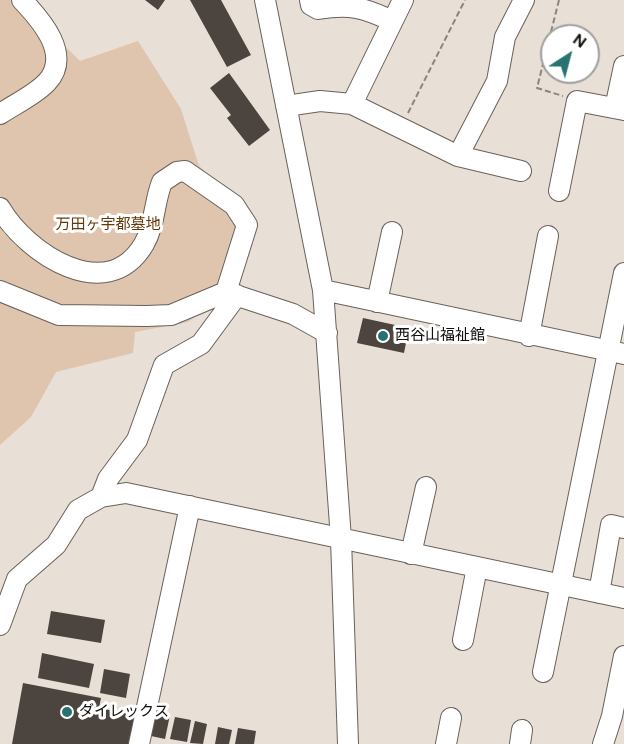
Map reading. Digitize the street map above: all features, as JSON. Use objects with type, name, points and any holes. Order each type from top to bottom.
[{"type":"street","points":[[0,114],[43,85],[54,70],[55,49],[50,34],[22,0]]},
{"type":"street","points":[[265,0],[322,290],[327,333],[341,539],[348,744]]},
{"type":"street","points":[[310,0],[311,5],[318,9],[345,5],[369,10],[392,21]]},
{"type":"street","points":[[352,104],[403,0]]},
{"type":"street","points":[[458,156],[497,81],[505,37],[524,0]]},
{"type":"street","points":[[559,191],[577,101],[620,109],[624,66]]},
{"type":"street","points":[[286,106],[320,101],[352,104],[458,156],[521,171]]},
{"type":"street","points":[[0,208],[23,239],[45,255],[79,270],[109,272],[126,264],[144,244],[150,230],[162,182],[177,172],[185,171],[197,177],[234,205],[247,225],[231,293],[201,344],[164,365],[137,440],[108,479],[101,497]]},
{"type":"street","points":[[377,302],[392,232]]},
{"type":"street","points":[[529,336],[548,236]]},
{"type":"street","points":[[539,671],[557,584],[616,353],[624,273]]},
{"type":"street","points":[[322,290],[616,353]]},
{"type":"street","points":[[0,291],[59,315],[147,316],[171,315],[231,293],[293,314],[327,333]]},
{"type":"street","points":[[411,554],[426,487]]},
{"type":"street","points":[[0,625],[17,579],[56,545],[78,510],[101,497],[126,493],[624,598]]},
{"type":"street","points":[[142,744],[190,507]]},
{"type":"street","points":[[599,593],[611,525],[624,528]]},
{"type":"street","points":[[463,640],[477,567]]},
{"type":"street","points":[[603,744],[612,716],[624,656]]},
{"type":"street","points":[[446,744],[452,718]]},
{"type":"path","points":[[400,129],[465,0]]},
{"type":"path","points":[[559,0],[537,88],[577,101]]},
{"type":"green space","name":"万田ヶ宇都墓地","points":[[0,0],[14,0],[45,39],[68,49],[80,61],[138,41],[181,109],[199,166],[248,211],[234,288],[188,322],[135,332],[133,353],[56,372],[31,417],[0,445]]},
{"type":"building","points":[[145,0],[165,0],[158,10]]},
{"type":"building","points":[[190,0],[221,0],[251,55],[227,67]]},
{"type":"building","points":[[229,73],[270,130],[249,146],[227,118],[231,115],[210,88]]},
{"type":"building","name":"西谷山福祉館","points":[[363,318],[409,328],[404,353],[357,343]]},
{"type":"building","points":[[51,611],[105,620],[101,643],[47,634]]},
{"type":"building","points":[[42,653],[94,664],[89,688],[38,678]]},
{"type":"building","points":[[104,669],[130,674],[126,698],[100,693]]},
{"type":"building","name":"ダイレックス","points":[[23,683],[101,698],[99,708],[136,715],[130,744],[12,744]]},
{"type":"building","points":[[155,713],[170,715],[165,739],[151,736]]},
{"type":"building","points":[[175,717],[191,720],[187,742],[170,739]]},
{"type":"building","points":[[195,721],[207,724],[203,744],[190,743]]},
{"type":"building","points":[[218,727],[232,730],[229,744],[215,744]]},
{"type":"building","points":[[238,728],[256,731],[254,744],[235,744]]},
{"type":"place","name":"西谷山福祉館","points":[[383,336]]},
{"type":"place","name":"ダイレックス","points":[[67,712]]}]
